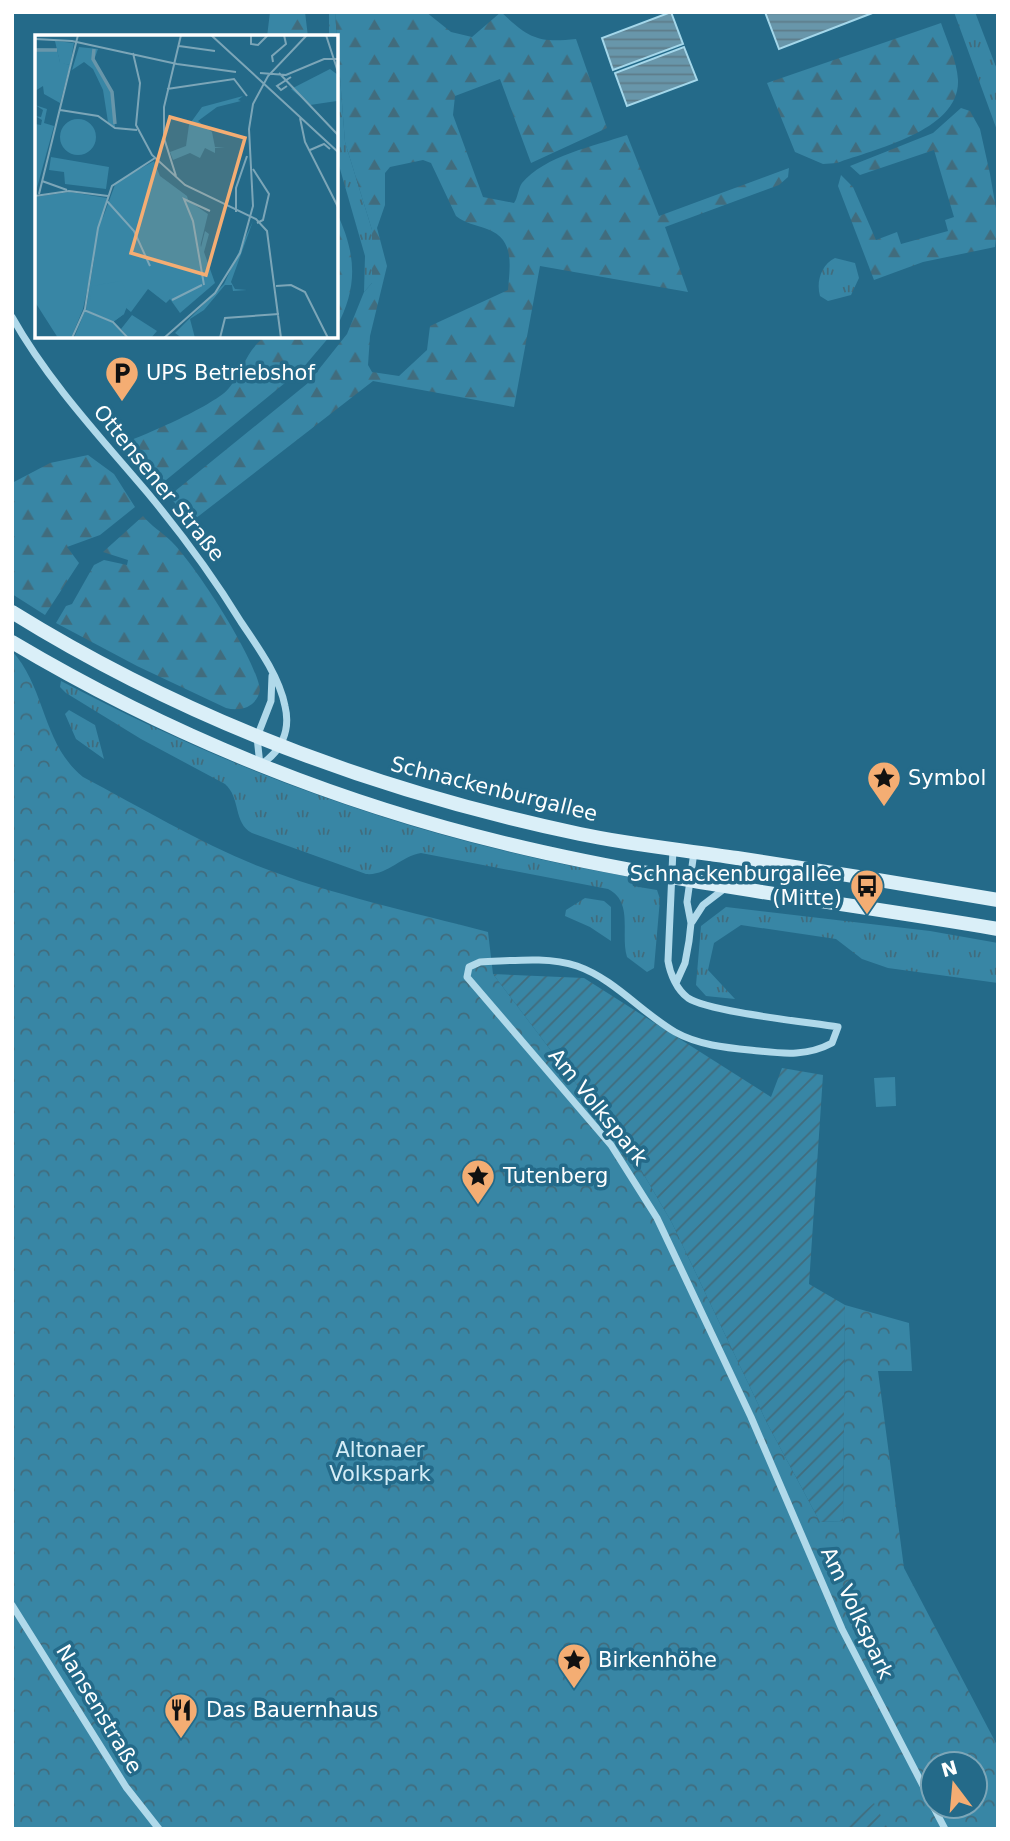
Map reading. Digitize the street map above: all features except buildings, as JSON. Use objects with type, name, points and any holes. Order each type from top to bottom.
[{"type":"main road","name":"Schnackenburgallee","points":[[12,612],[126,676],[257,737],[353,773],[472,808],[582,835],[998,900]]},
{"type":"main road","points":[[12,642],[125,704],[260,765],[443,828],[570,858],[998,929]]},
{"type":"street","name":"Ottensener Straße","points":[[12,317],[64,392],[197,555],[272,676],[287,714],[280,746]]},
{"type":"street","points":[[260,765],[257,737],[271,701],[272,676]]},
{"type":"street","points":[[260,765],[280,746]]},
{"type":"street","points":[[673,849],[668,961],[676,983]]},
{"type":"street","points":[[676,983],[685,962],[691,923],[687,902],[694,852]]},
{"type":"street","points":[[691,923],[713,895],[733,885]]},
{"type":"street","name":"Am Volkspark","points":[[676,983],[686,996],[702,1004],[838,1027],[836,1037],[819,1050],[790,1055],[720,1047],[677,1033],[602,978],[566,962],[480,962],[474,963],[467,972],[469,982],[611,1145],[657,1218],[751,1417],[842,1629],[919,1779]]},
{"type":"street","name":"Nansenstraße","points":[[12,1605],[126,1787],[159,1829]]},
{"type":"green space","points":[[270,12],[305,12],[308,35],[267,35]]},
{"type":"green space","points":[[329,12],[335,12],[337,35],[329,35]]},
{"type":"green space","points":[[335,12],[426,12],[451,32],[472,37],[501,12],[534,37],[552,40],[576,39],[607,128],[531,163],[500,79],[455,96],[453,115],[483,197],[514,203],[522,183],[543,166],[571,153],[627,135],[659,216],[789,168],[788,177],[779,185],[665,227],[688,292],[540,266],[514,407],[373,381],[191,522],[169,496],[308,383],[347,334],[364,292],[372,283],[372,230],[345,142]],"holes":[[[423,160],[431,163],[456,216],[496,233],[502,239],[509,254],[508,290],[430,326],[427,350],[399,376],[372,372],[368,365],[370,336],[387,266],[377,228],[385,205],[385,173],[390,167]]]},
{"type":"green space","points":[[954,12],[975,12],[998,72],[998,133]]},
{"type":"green space","points":[[941,23],[954,58],[958,80],[955,98],[945,113],[912,135],[837,163],[823,164],[795,152],[767,83]]},
{"type":"green space","points":[[338,51],[345,142],[372,230],[372,283],[364,292],[365,256],[338,162]]},
{"type":"green space","points":[[961,108],[970,111],[980,129],[998,220],[995,247],[923,262],[874,280],[838,186],[841,175],[853,187],[876,240],[897,232],[901,244],[948,231],[945,220],[954,217],[934,150],[860,175],[850,166],[933,133]]},
{"type":"green space","points":[[338,215],[348,241],[352,269],[349,298],[338,324]]},
{"type":"green space","points":[[835,258],[855,263],[859,278],[851,295],[828,301],[820,296],[819,280],[823,269]]},
{"type":"green space","points":[[264,338],[328,338],[302,369],[160,485],[123,443],[179,419],[222,395]]},
{"type":"green space","points":[[88,455],[114,474],[135,507],[100,535],[67,547],[79,563],[45,615],[12,594],[12,483],[50,463]]},
{"type":"green space","points":[[143,516],[181,552],[237,635],[260,690],[252,704],[238,709],[226,708],[137,666],[56,623],[66,606],[72,604],[94,565],[104,560],[127,565],[128,560],[103,552]]},
{"type":"green space","name":"Altonaer Volkspark","points":[[12,651],[32,682],[59,749],[83,777],[191,835],[258,866],[343,894],[488,932],[493,974],[640,1168],[672,1223],[768,1425],[820,1522],[843,1521],[845,1305],[909,1323],[912,1371],[878,1371],[904,1568],[998,1747],[998,1829],[12,1829]]},
{"type":"green space","points":[[61,681],[199,748],[337,802],[479,845],[630,877],[633,886],[657,890],[660,899],[654,968],[647,972],[627,957],[624,910],[616,895],[608,889],[421,853],[381,872],[366,874],[252,833],[242,823],[233,796],[225,784],[141,739],[66,693],[60,687]]},
{"type":"green space","points":[[69,710],[95,725],[104,759],[76,739],[65,714]]},
{"type":"green space","points":[[585,898],[604,901],[611,907],[611,941],[590,927],[565,916],[566,910]]},
{"type":"green space","points":[[726,907],[930,931],[998,943],[998,983],[888,968],[862,959],[836,939],[741,925],[714,943],[708,970],[735,999],[706,996],[696,985],[701,926]]},
{"type":"green space","points":[[493,974],[584,978],[771,1097],[782,1068],[823,1075],[809,1284],[845,1305],[843,1521],[820,1522],[768,1425],[672,1223],[640,1168]]},
{"type":"green space","points":[[895,1077],[896,1106],[876,1107],[874,1078]]},
{"type":"green space","points":[[874,1803],[888,1829],[844,1829]]},
{"type":"shaded area","points":[[671,12],[683,44],[613,70],[602,38]]},
{"type":"shaded area","points":[[765,12],[875,12],[779,49]]},
{"type":"shaded area","points":[[684,47],[697,80],[627,106],[615,73]]},
{"type":"place","name":"UPS Betriebshof","points":[[122,403]]},
{"type":"place","name":"Symbol","points":[[884,808]]},
{"type":"place","name":"Schnackenburgallee (Mitte)","points":[[867,916]]},
{"type":"place","name":"Tutenberg","points":[[478,1206]]},
{"type":"place","name":"Birkenhöhe","points":[[574,1690]]},
{"type":"place","name":"Das Bauernhaus","points":[[181,1740]]}]
